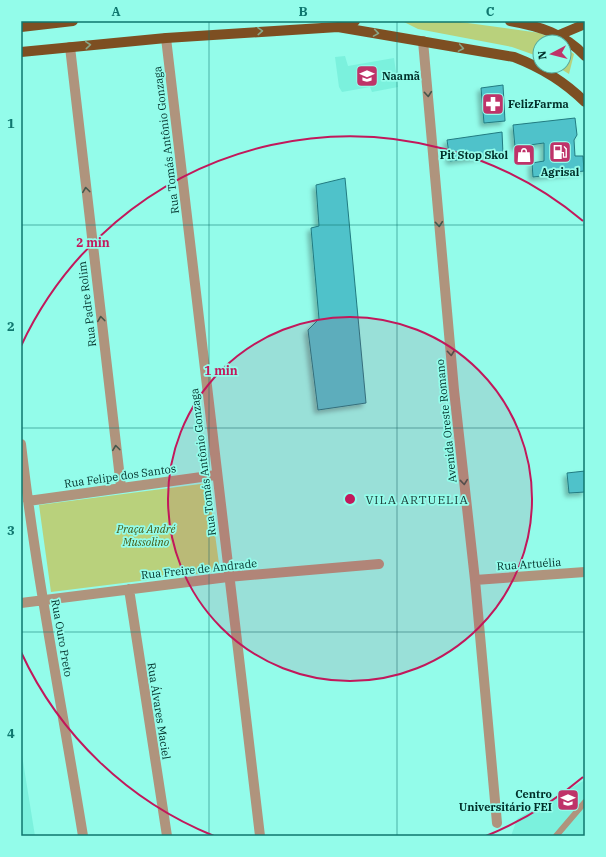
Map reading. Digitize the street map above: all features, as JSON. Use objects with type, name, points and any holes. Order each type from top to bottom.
[{"type":"main road","points":[[21,27],[71,21]]},
{"type":"main road","points":[[338,27],[355,21]]},
{"type":"main road","points":[[510,21],[528,24],[556,34]]},
{"type":"main road","points":[[561,34],[585,24]]},
{"type":"main road","points":[[21,52],[166,38],[338,27],[496,54],[534,64],[567,86],[585,102]]},
{"type":"main road","points":[[572,46],[585,56]]},
{"type":"street","name":"Rua Tomás Antônio Gonzaga","points":[[166,38],[228,577],[260,836]]},
{"type":"street","name":"Avenida Oreste Romano","points":[[423,41],[454,390],[475,580],[497,823]]},
{"type":"street","name":"Rua Padre Rolim","points":[[70,47],[121,487]]},
{"type":"street","name":"Rua Ouro Preto","points":[[21,444],[43,600],[83,836]]},
{"type":"street","name":"Rua Felipe dos Santos","points":[[28,501],[216,475]]},
{"type":"street","name":"Rua Freire de Andrade","points":[[21,602],[228,577],[379,564]]},
{"type":"street","name":"Rua Artuélia","points":[[475,580],[585,572]]},
{"type":"street","name":"Rua Álvares Maciel","points":[[129,589],[167,836]]},
{"type":"lane","points":[[556,836],[585,802]]},
{"type":"shaded area","name":"Naamã","points":[[345,56],[348,66],[394,58],[398,87],[372,92],[370,87],[342,92],[339,87],[335,57]]},
{"type":"shaded area","points":[[21,749],[35,836],[21,836]]},
{"type":"shaded area","name":"Centro Universitário FEI","points":[[585,780],[585,836],[511,836],[517,819]]},
{"type":"green space","points":[[402,21],[453,21],[542,34],[532,34],[532,54],[512,47],[418,29]]},
{"type":"green space","name":"Praça André Mussolino","points":[[208,483],[220,571],[51,592],[39,505]]},
{"type":"building","name":"FelizFarma","points":[[503,85],[505,121],[484,123],[481,88]]},
{"type":"building","name":"Agrisal","points":[[575,118],[577,135],[574,140],[575,156],[583,156],[584,171],[533,177],[532,163],[544,161],[544,143],[515,147],[513,125]]},
{"type":"building","points":[[502,132],[503,154],[450,161],[447,140]]},
{"type":"building","points":[[345,178],[366,403],[318,410],[308,330],[319,319],[311,228],[319,226],[316,185]]},
{"type":"building","points":[[585,471],[585,492],[569,493],[567,473]]},
{"type":"place","name":"Naamã","points":[[367,76]]},
{"type":"place","name":"FelizFarma","points":[[493,104]]},
{"type":"place","name":"Agrisal","points":[[560,152]]},
{"type":"place","name":"Pit Stop Skol","points":[[524,155]]},
{"type":"place","name":"Centro Universitário FEI","points":[[568,800]]},
{"type":"district","name":"VILA ARTUELIA","points":[[417,499]]}]
